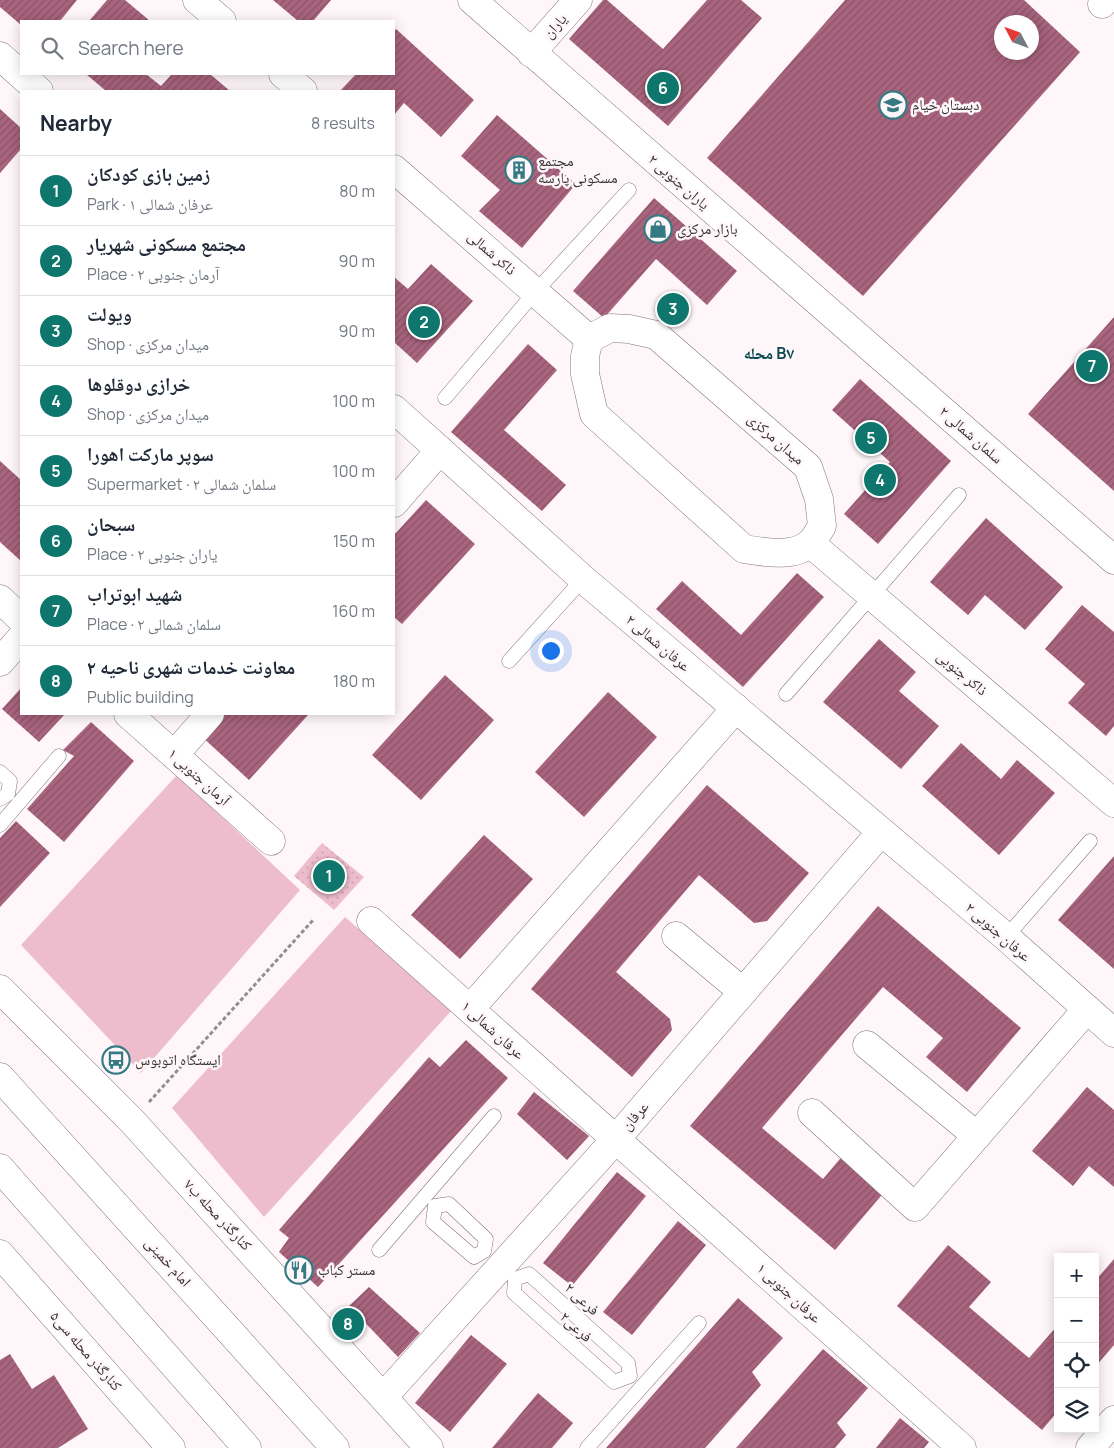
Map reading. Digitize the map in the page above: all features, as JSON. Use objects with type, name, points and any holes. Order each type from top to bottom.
[{"type":"street","points":[[198,0],[221,20]]},
{"type":"street","name":"یاران جنوبی ۲","points":[[472,0],[827,310]]},
{"type":"street","name":"یاران","points":[[531,53],[578,0]]},
{"type":"street","points":[[0,56],[20,74]]},
{"type":"street","points":[[21,75],[38,90]]},
{"type":"street","points":[[284,75],[302,90]]},
{"type":"street","name":"ذاکر شمالی","points":[[395,170],[589,339]]},
{"type":"street","name":"سلمان شمالی ۲","points":[[827,310],[1114,560]]},
{"type":"street","name":"میدان مرکزی","points":[[589,339],[610,328],[630,328],[656,335],[808,467],[819,499],[822,526],[810,543]]},
{"type":"street","points":[[589,339],[585,356],[585,374],[594,414],[744,549],[763,552],[797,551],[810,543]]},
{"type":"street","name":"عرفان شمالی ۲","points":[[395,410],[583,579],[881,832]]},
{"type":"street","points":[[395,502],[440,450]]},
{"type":"street","name":"ذاکر جنوبی","points":[[810,543],[1114,803]]},
{"type":"street","points":[[0,599],[20,618]]},
{"type":"street","points":[[0,662],[20,639]]},
{"type":"street","points":[[470,1009],[736,708]]},
{"type":"street","name":"آرمان جنوبی ۱","points":[[129,715],[270,841]]},
{"type":"street","points":[[174,755],[209,715]]},
{"type":"street","name":"عرفان جنوبی ۲","points":[[881,832],[1114,1033]]},
{"type":"street","name":"عرفان","points":[[384,1396],[616,1139],[881,832]]},
{"type":"street","name":"عرفان شمالی ۱","points":[[371,921],[616,1139]]},
{"type":"street","points":[[676,936],[742,992]]},
{"type":"street","name":"کنارگذر محله ب۷","points":[[0,989],[132,1121],[430,1448]]},
{"type":"street","points":[[812,1114],[915,1208],[1087,1009]]},
{"type":"street","points":[[867,1045],[977,1136]]},
{"type":"street","name":"امام خمینی","points":[[0,1077],[335,1448]]},
{"type":"street","name":"عرفان جنوبی ۱","points":[[616,1139],[962,1448]]},
{"type":"street","points":[[0,1168],[248,1448]]},
{"type":"street","name":"کنارگذر محله سی۵","points":[[0,1254],[171,1448]]},
{"type":"street","points":[[1090,1448],[1114,1420]]},
{"type":"lane","points":[[444,398],[536,292],[629,190]]},
{"type":"lane","points":[[786,694],[959,495]]},
{"type":"lane","points":[[509,661],[583,579]]},
{"type":"lane","points":[[9,799],[59,756]]},
{"type":"lane","points":[[0,772],[10,781],[9,799],[0,825]]},
{"type":"lane","points":[[1006,938],[1090,841]]},
{"type":"lane","points":[[379,1250],[430,1202],[494,1116]]},
{"type":"lane","points":[[430,1202],[449,1204],[486,1239],[500,1266]]},
{"type":"lane","points":[[430,1202],[433,1222],[474,1257],[500,1266]]},
{"type":"lane","name":"فرعی ۲","points":[[500,1266],[529,1274],[628,1363],[630,1376]]},
{"type":"lane","name":"فرعی۲","points":[[500,1266],[514,1293],[614,1382],[630,1376]]},
{"type":"lane","points":[[587,1448],[699,1323]]},
{"type":"lane","points":[[630,1376],[642,1387]]},
{"type":"path","points":[[132,1121],[314,919]]},
{"type":"shaded area","points":[[177,775],[300,890],[141,1073],[21,945]]},
{"type":"shaded area","points":[[322,843],[364,877],[334,910],[294,876]]},
{"type":"shaded area","points":[[345,917],[452,1010],[264,1217],[172,1108]]},
{"type":"building","points":[[0,0],[77,0],[61,20],[20,20],[20,24],[0,7]]},
{"type":"building","points":[[107,0],[125,0],[149,20],[90,20]]},
{"type":"building","points":[[273,0],[331,0],[314,20],[297,20]]},
{"type":"building","points":[[603,0],[607,0],[663,49],[707,0],[741,0],[762,18],[668,126],[569,39]]},
{"type":"building","name":"دبستان خیام","points":[[845,0],[1024,0],[1080,52],[863,296],[707,158]]},
{"type":"building","points":[[396,29],[474,100],[441,137],[404,103],[395,114],[395,90],[341,90],[355,75],[395,75]]},
{"type":"building","points":[[87,75],[147,75],[161,86],[171,75],[211,75],[229,90],[105,90]]},
{"type":"building","points":[[0,109],[20,127],[20,150],[0,173]]},
{"type":"building","name":"مجتمع مسکونی پارسه","points":[[497,115],[576,184],[522,248],[479,211],[500,190],[461,156]]},
{"type":"building","name":"بازار مرکزی","points":[[654,198],[737,271],[707,305],[656,259],[604,318],[573,291]]},
{"type":"building","points":[[431,264],[473,301],[417,363],[395,343],[395,278],[408,289]]},
{"type":"building","points":[[1114,317],[1114,491],[1028,414]]},
{"type":"building","points":[[528,344],[557,370],[504,430],[566,485],[542,511],[451,432]]},
{"type":"building","points":[[860,379],[951,461],[878,544],[844,514],[890,462],[832,410]]},
{"type":"building","points":[[0,461],[20,479],[20,560],[0,542]]},
{"type":"building","points":[[426,500],[475,544],[402,624],[395,618],[395,534]]},
{"type":"building","points":[[986,518],[1063,587],[1025,630],[985,595],[968,615],[930,582]]},
{"type":"building","points":[[797,573],[824,597],[743,687],[656,609],[682,581],[741,635]]},
{"type":"building","points":[[1082,605],[1114,632],[1114,726],[1106,736],[1068,703],[1085,684],[1045,649]]},
{"type":"building","points":[[879,639],[916,672],[899,691],[939,726],[901,769],[823,702]]},
{"type":"building","points":[[445,675],[494,720],[421,800],[372,755]]},
{"type":"building","points":[[20,689],[20,715],[64,715],[39,742],[2,709]]},
{"type":"building","points":[[608,692],[657,737],[584,817],[535,772]]},
{"type":"building","points":[[218,715],[308,715],[249,780],[200,735]]},
{"type":"building","points":[[91,722],[134,761],[64,842],[27,809],[74,756],[63,750]]},
{"type":"building","points":[[961,743],[1001,779],[1017,760],[1055,793],[999,855],[922,786]]},
{"type":"building","points":[[707,785],[809,873],[767,921],[754,923],[699,875],[616,972],[670,1019],[672,1030],[632,1077],[531,989]]},
{"type":"building","points":[[16,821],[50,853],[0,907],[0,838]]},
{"type":"building","points":[[484,835],[533,879],[460,959],[411,915]]},
{"type":"building","points":[[1114,856],[1114,969],[1058,920]]},
{"type":"building","points":[[878,906],[1021,1028],[967,1092],[926,1057],[943,1038],[883,987],[762,1128],[823,1179],[844,1154],[886,1190],[835,1250],[690,1126]]},
{"type":"building","points":[[466,1040],[508,1078],[318,1287],[279,1252],[289,1238],[279,1230],[429,1057],[440,1067]]},
{"type":"building","points":[[1087,1087],[1114,1110],[1114,1187],[1089,1166],[1073,1186],[1032,1151]]},
{"type":"building","points":[[534,1092],[589,1136],[567,1160],[517,1114]]},
{"type":"building","points":[[617,1172],[646,1196],[572,1286],[543,1263]]},
{"type":"building","points":[[678,1221],[706,1245],[632,1335],[603,1312]]},
{"type":"building","points":[[948,1245],[991,1282],[969,1307],[1029,1358],[1054,1330],[1054,1416],[1042,1430],[897,1306]]},
{"type":"building","points":[[1114,1259],[1114,1345],[1099,1362],[1099,1298],[1099,1276]]},
{"type":"building","points":[[369,1287],[420,1333],[398,1357],[349,1306]]},
{"type":"building","points":[[738,1298],[783,1338],[752,1372],[761,1385],[705,1448],[606,1448]]},
{"type":"building","points":[[471,1335],[507,1364],[450,1432],[415,1403]]},
{"type":"building","points":[[823,1349],[868,1388],[837,1423],[846,1435],[835,1448],[736,1448]]},
{"type":"building","points":[[10,1354],[32,1389],[54,1375],[88,1429],[58,1448],[0,1448],[0,1360]]},
{"type":"building","points":[[538,1393],[573,1423],[552,1448],[492,1448]]},
{"type":"building","points":[[900,1418],[929,1442],[924,1448],[876,1448]]},
{"type":"place","name":"سبحان","points":[[663,88]]},
{"type":"place","name":"دبستان خیام","points":[[893,105]]},
{"type":"place","name":"مجتمع مسکونی پارسه","points":[[519,170]]},
{"type":"place","name":"بازار مرکزی","points":[[658,229]]},
{"type":"place","name":"ویولت","points":[[673,309]]},
{"type":"place","name":"مجتمع مسکونی شهریار","points":[[424,322]]},
{"type":"place","name":"شهید ابوتراب","points":[[1092,366]]},
{"type":"place","name":"سوپر مارکت اهورا","points":[[871,438]]},
{"type":"place","name":"خرازی دوقلوها","points":[[880,480]]},
{"type":"place","name":"زمین بازی کودکان","points":[[329,876]]},
{"type":"place","name":"ایستگاه اتوبوس","points":[[116,1060]]},
{"type":"place","name":"مستر کباب","points":[[299,1270]]},
{"type":"place","name":"معاونت خدمات شهری ناحیه ۲","points":[[348,1324]]},
{"type":"district","name":"محله B۷","points":[[769,353]]}]
